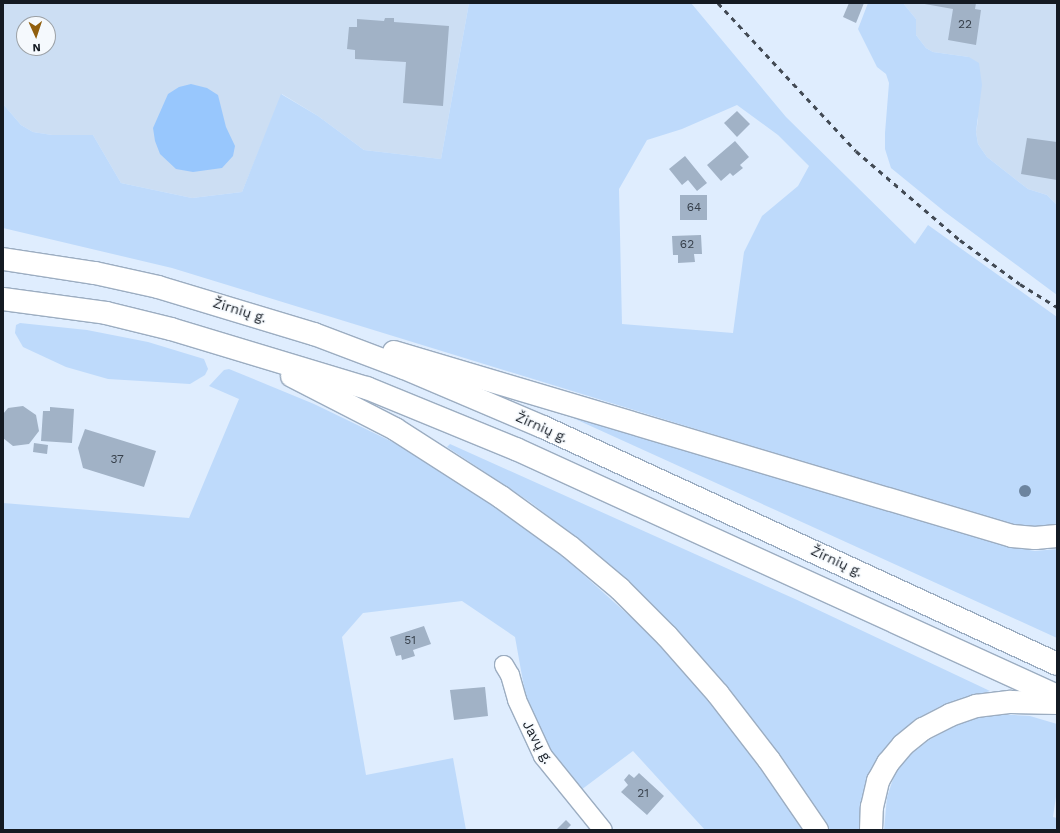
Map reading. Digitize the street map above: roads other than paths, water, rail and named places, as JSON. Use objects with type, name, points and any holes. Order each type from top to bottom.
[{"type":"highway","name":"Žirnių g.","points":[[3,259],[95,273],[158,287],[314,334],[404,368],[543,427],[1057,664]]},
{"type":"highway","points":[[3,299],[106,313],[224,343],[367,388],[516,450],[1057,696]]},
{"type":"highway","points":[[314,334],[414,356],[1012,536],[1035,538],[1057,536]]},
{"type":"highway","points":[[224,343],[395,429],[501,497],[570,547],[620,589],[672,641],[769,760],[817,830]]},
{"type":"highway","points":[[871,830],[872,807],[878,781],[888,763],[903,745],[924,729],[950,715],[976,706],[1011,702],[1057,703]]},
{"type":"street","name":"Javų g.","points":[[504,665],[510,675],[517,700],[543,756],[603,830]]},
{"type":"railway","points":[[718,3],[856,151],[960,240],[1020,284],[1057,307]]}]
